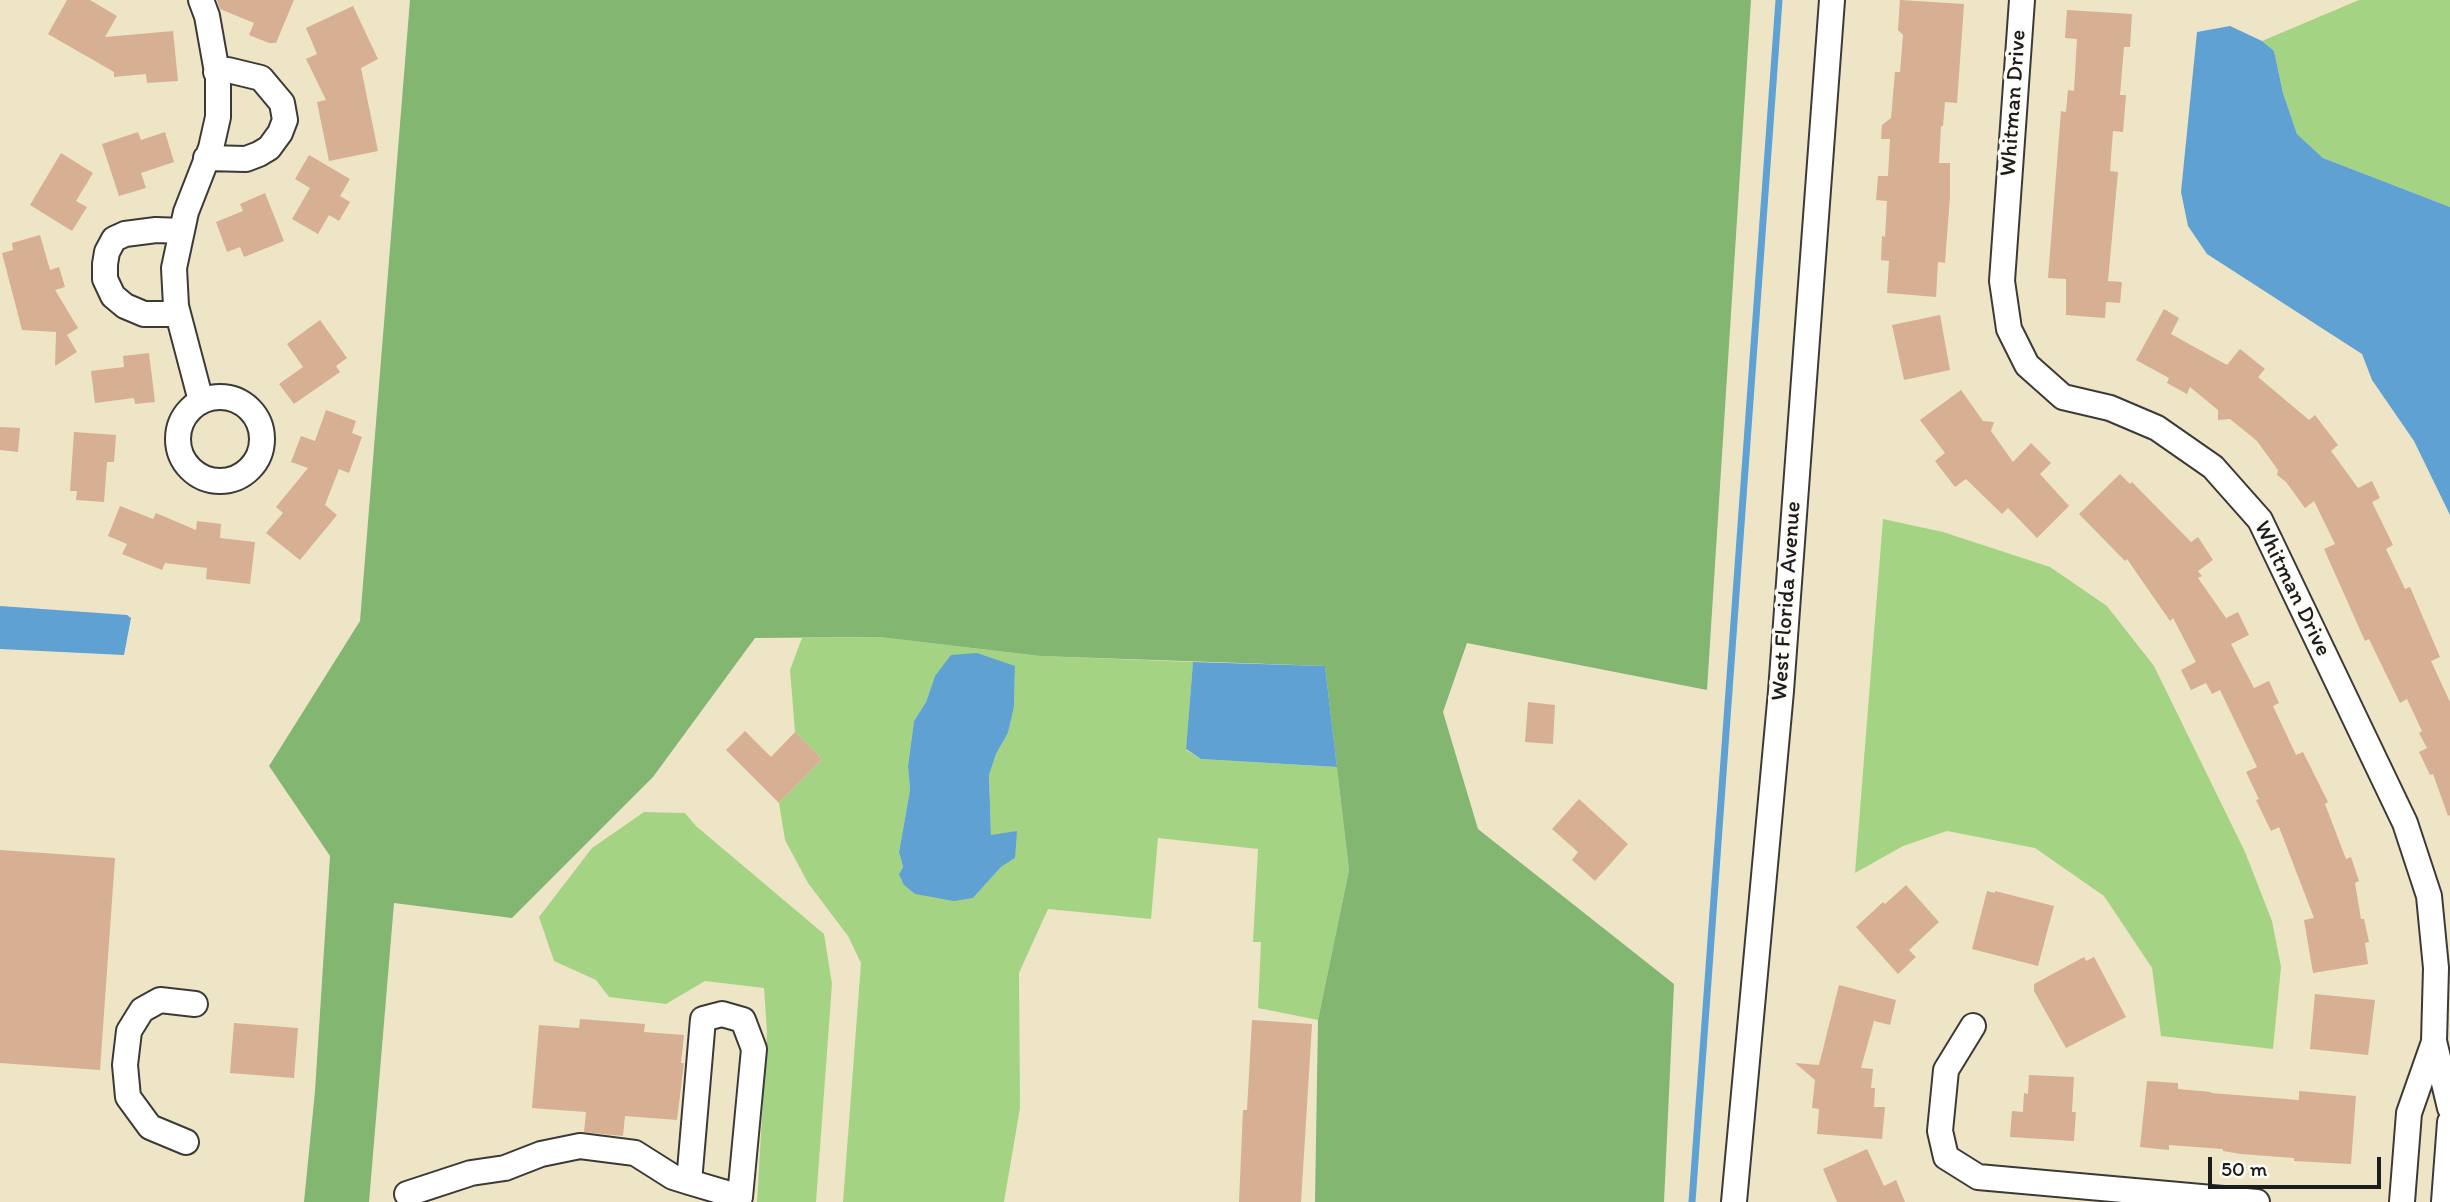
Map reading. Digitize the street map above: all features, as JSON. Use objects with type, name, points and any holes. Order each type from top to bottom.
[{"type":"street","points":[[201,0],[207,16],[216,72],[218,117],[186,212],[174,268],[178,314],[201,401]]},
{"type":"street","name":"West Florida Avenue","points":[[1734,1202],[1781,691],[1832,0]]},
{"type":"street","name":"Whitman Drive","points":[[2022,0],[2001,281],[2009,329],[2027,365],[2063,397],[2110,408],[2157,428],[2213,467],[2260,520],[2405,822],[2429,896],[2436,968],[2434,1041],[2450,1108]]},
{"type":"street","points":[[206,158],[246,159],[259,154],[269,148],[280,133],[285,120],[282,103],[261,78],[228,70],[216,72]]},
{"type":"street","points":[[178,314],[144,314],[125,306],[113,296],[105,279],[105,264],[107,252],[114,239],[139,231],[182,231]]},
{"type":"street","points":[[186,1142],[150,1126],[128,1097],[125,1065],[129,1031],[142,1010],[160,1000],[195,1004]]},
{"type":"street","points":[[407,1194],[471,1173],[505,1168],[541,1154],[580,1146],[635,1153],[673,1177],[689,1182],[740,1197],[754,1049],[743,1020],[722,1014],[704,1019],[689,1182]]},
{"type":"street","points":[[1973,1026],[1945,1070],[1940,1131],[1946,1157],[1978,1177],[2257,1202]]},
{"type":"street","name":"Whitman Drive","points":[[2402,1202],[2409,1113],[2434,1041]]},
{"type":"street","points":[[2444,1202],[2450,1122]]},
{"type":"green space","points":[[410,0],[1751,0],[1707,690],[1467,643],[1443,712],[1478,829],[1674,984],[1664,1202],[1315,1202],[1318,1020],[1349,870],[1325,666],[1040,656],[879,637],[755,638],[653,777],[512,918],[394,903],[369,1202],[304,1202],[315,1091],[330,856],[269,766],[360,621]]},
{"type":"green space","points":[[2359,0],[2450,0],[2450,207],[2323,158],[2297,134],[2283,93],[2274,51],[2262,41]]},
{"type":"green space","points":[[1883,519],[1943,532],[2050,567],[2107,606],[2154,666],[2245,852],[2272,921],[2281,967],[2273,1049],[2161,1036],[2152,968],[2104,896],[2035,848],[1947,831],[1903,846],[1855,873]]},
{"type":"green space","points":[[879,637],[1040,656],[1193,662],[1186,750],[1201,759],[1337,767],[1349,870],[1318,1020],[1258,1008],[1261,942],[1253,942],[1258,849],[1158,838],[1151,919],[1048,909],[1019,973],[1020,1108],[1004,1202],[843,1202],[861,963],[848,936],[808,883],[785,840],[779,803],[822,759],[795,732],[790,670],[802,638]],"holes":[[[1015,666],[1014,707],[1008,733],[996,754],[989,775],[991,835],[1015,858],[1001,867],[973,898],[899,874],[903,867],[899,852],[910,790],[908,766],[914,721],[926,702],[935,676]]]},
{"type":"green space","points":[[644,812],[685,813],[696,826],[824,934],[832,984],[816,1202],[757,1202],[767,1032],[764,988],[705,981],[666,1004],[609,997],[596,980],[554,961],[539,917],[592,848]]},
{"type":"water","points":[[2230,26],[2262,41],[2274,51],[2283,93],[2297,134],[2323,158],[2450,207],[2450,515],[2414,441],[2372,380],[2362,354],[2207,254],[2188,226],[2181,192],[2197,32]]},
{"type":"water","points":[[0,606],[127,615],[131,618],[124,655],[0,649]]},
{"type":"water","points":[[977,653],[1015,666],[1014,707],[1008,733],[996,754],[989,775],[991,835],[1017,831],[1015,858],[1001,867],[973,898],[954,901],[915,894],[904,885],[899,874],[903,867],[899,852],[910,790],[908,766],[914,721],[926,702],[935,676],[951,655]]},
{"type":"water","points":[[1193,662],[1325,666],[1337,767],[1201,759],[1186,749]]},
{"type":"building","points":[[67,0],[90,0],[117,16],[105,37],[173,31],[178,81],[147,83],[146,74],[114,77],[114,72],[48,34]]},
{"type":"building","points":[[217,0],[294,0],[276,43],[269,43],[249,35],[254,23],[220,9]]},
{"type":"building","points":[[1900,0],[1964,4],[1957,103],[1945,102],[1941,126],[1939,163],[1950,163],[1950,196],[1945,263],[1938,262],[1936,297],[1887,293],[1889,261],[1881,260],[1887,201],[1876,200],[1878,176],[1888,176],[1890,139],[1881,139],[1882,125],[1891,118],[1895,72],[1900,72],[1903,35],[1898,30]]},
{"type":"building","points":[[353,6],[378,59],[361,68],[378,151],[329,161],[317,102],[326,100],[306,59],[317,54],[306,28]]},
{"type":"building","points":[[2067,10],[2132,14],[2130,47],[2124,47],[2120,95],[2126,95],[2123,132],[2113,131],[2110,171],[2118,172],[2108,281],[2122,282],[2120,303],[2106,302],[2105,318],[2066,315],[2066,279],[2048,278],[2061,111],[2066,112],[2068,90],[2074,91],[2077,39],[2065,38]]},
{"type":"building","points":[[138,132],[141,140],[165,132],[174,162],[141,173],[146,188],[119,196],[102,144]]},
{"type":"building","points":[[61,153],[93,173],[76,201],[87,207],[72,231],[30,205]]},
{"type":"building","points":[[309,155],[350,179],[340,196],[350,202],[339,221],[329,215],[318,234],[292,219],[310,188],[295,179]]},
{"type":"building","points":[[265,193],[284,241],[244,257],[240,247],[227,252],[216,222],[243,211],[240,204]]},
{"type":"building","points":[[40,235],[50,270],[59,267],[65,287],[55,290],[78,328],[67,335],[77,352],[55,366],[56,332],[22,330],[2,253],[13,250],[12,243]]},
{"type":"building","points":[[2164,309],[2179,318],[2171,334],[2227,365],[2240,349],[2265,369],[2258,377],[2309,420],[2315,415],[2338,445],[2331,451],[2358,488],[2372,481],[2380,498],[2372,502],[2393,545],[2386,549],[2405,589],[2410,587],[2440,657],[2431,661],[2450,702],[2450,815],[2448,816],[2433,774],[2430,775],[2419,752],[2427,748],[2407,699],[2400,703],[2369,639],[2365,641],[2324,549],[2335,544],[2314,501],[2305,508],[2286,482],[2277,475],[2278,470],[2257,441],[2230,419],[2218,420],[2218,410],[2190,387],[2187,394],[2167,383],[2169,378],[2136,360]]},
{"type":"building","points":[[1940,315],[1950,370],[1904,380],[1892,325]]},
{"type":"building","points":[[320,320],[347,358],[336,366],[340,372],[294,404],[279,384],[303,367],[287,344]]},
{"type":"building","points":[[149,353],[155,402],[135,404],[134,398],[95,403],[91,371],[124,367],[123,356]]},
{"type":"building","points":[[1961,390],[1983,421],[1994,422],[1991,431],[2013,462],[2031,443],[2051,463],[2040,474],[2069,506],[2037,538],[2008,508],[2002,514],[1966,479],[1955,487],[1935,461],[1945,453],[1920,420]]},
{"type":"building","points":[[326,410],[356,421],[352,433],[362,437],[349,473],[339,469],[325,505],[337,515],[300,560],[266,533],[283,513],[276,507],[308,468],[291,462],[301,436],[315,441]]},
{"type":"building","points":[[0,427],[20,428],[18,452],[0,450]]},
{"type":"building","points":[[74,432],[116,435],[114,462],[107,462],[104,502],[76,500],[77,491],[70,491]]},
{"type":"building","points":[[2120,474],[2130,484],[2132,482],[2191,542],[2198,537],[2213,560],[2198,571],[2202,576],[2198,578],[2226,618],[2238,612],[2249,635],[2231,644],[2254,688],[2269,681],[2279,703],[2273,706],[2296,755],[2303,752],[2328,802],[2325,804],[2346,859],[2351,857],[2359,881],[2355,883],[2361,919],[2364,919],[2369,942],[2365,943],[2368,964],[2313,973],[2304,920],[2314,918],[2279,827],[2271,831],[2256,800],[2259,799],[2246,772],[2257,767],[2220,690],[2212,694],[2206,683],[2191,690],[2181,670],[2196,662],[2173,618],[2170,621],[2127,559],[2125,561],[2079,514]]},
{"type":"building","points":[[120,506],[153,519],[156,513],[196,530],[197,521],[221,524],[220,538],[255,542],[250,584],[206,579],[207,568],[165,563],[162,570],[122,554],[127,544],[108,536]]},
{"type":"building","points":[[1528,702],[1555,705],[1553,744],[1525,742]]},
{"type":"building","points":[[745,731],[771,757],[795,732],[822,759],[779,803],[726,750]]},
{"type":"building","points":[[1579,799],[1628,844],[1595,881],[1572,860],[1578,852],[1552,829]]},
{"type":"building","points":[[0,850],[115,858],[100,1070],[0,1063]]},
{"type":"building","points":[[1906,885],[1939,922],[1909,950],[1916,957],[1898,974],[1856,927]]},
{"type":"building","points":[[1987,891],[2054,906],[2038,966],[1972,949]]},
{"type":"building","points":[[2084,957],[2086,961],[2094,957],[2126,1017],[2066,1048],[2034,991],[2034,984]]},
{"type":"building","points":[[1839,985],[1896,1000],[1890,1025],[1874,1021],[1861,1068],[1873,1069],[1871,1088],[1875,1088],[1874,1107],[1885,1107],[1882,1139],[1817,1134],[1819,1109],[1812,1108],[1815,1080],[1795,1063],[1819,1065]]},
{"type":"building","points":[[2315,994],[2375,1000],[2368,1055],[2310,1049]]},
{"type":"building","points":[[580,1019],[645,1024],[644,1032],[684,1035],[681,1063],[684,1063],[677,1120],[625,1116],[623,1136],[584,1132],[586,1112],[532,1108],[539,1025],[579,1028]]},
{"type":"building","points":[[1252,1020],[1312,1024],[1301,1202],[1239,1202],[1243,1110],[1247,1110]]},
{"type":"building","points":[[234,1023],[298,1028],[294,1078],[230,1073]]},
{"type":"building","points":[[2029,1075],[2074,1077],[2074,1141],[2010,1137],[2012,1111],[2023,1112]]},
{"type":"building","points":[[2147,1081],[2178,1083],[2178,1089],[2299,1100],[2299,1091],[2356,1096],[2351,1164],[2294,1161],[2294,1158],[2241,1154],[2223,1149],[2169,1145],[2169,1150],[2140,1147]]},
{"type":"building","points":[[1867,1149],[1884,1186],[1896,1180],[1905,1202],[1837,1202],[1823,1169]]},
{"type":"waterway","points":[[1692,1202],[1779,0]]}]
